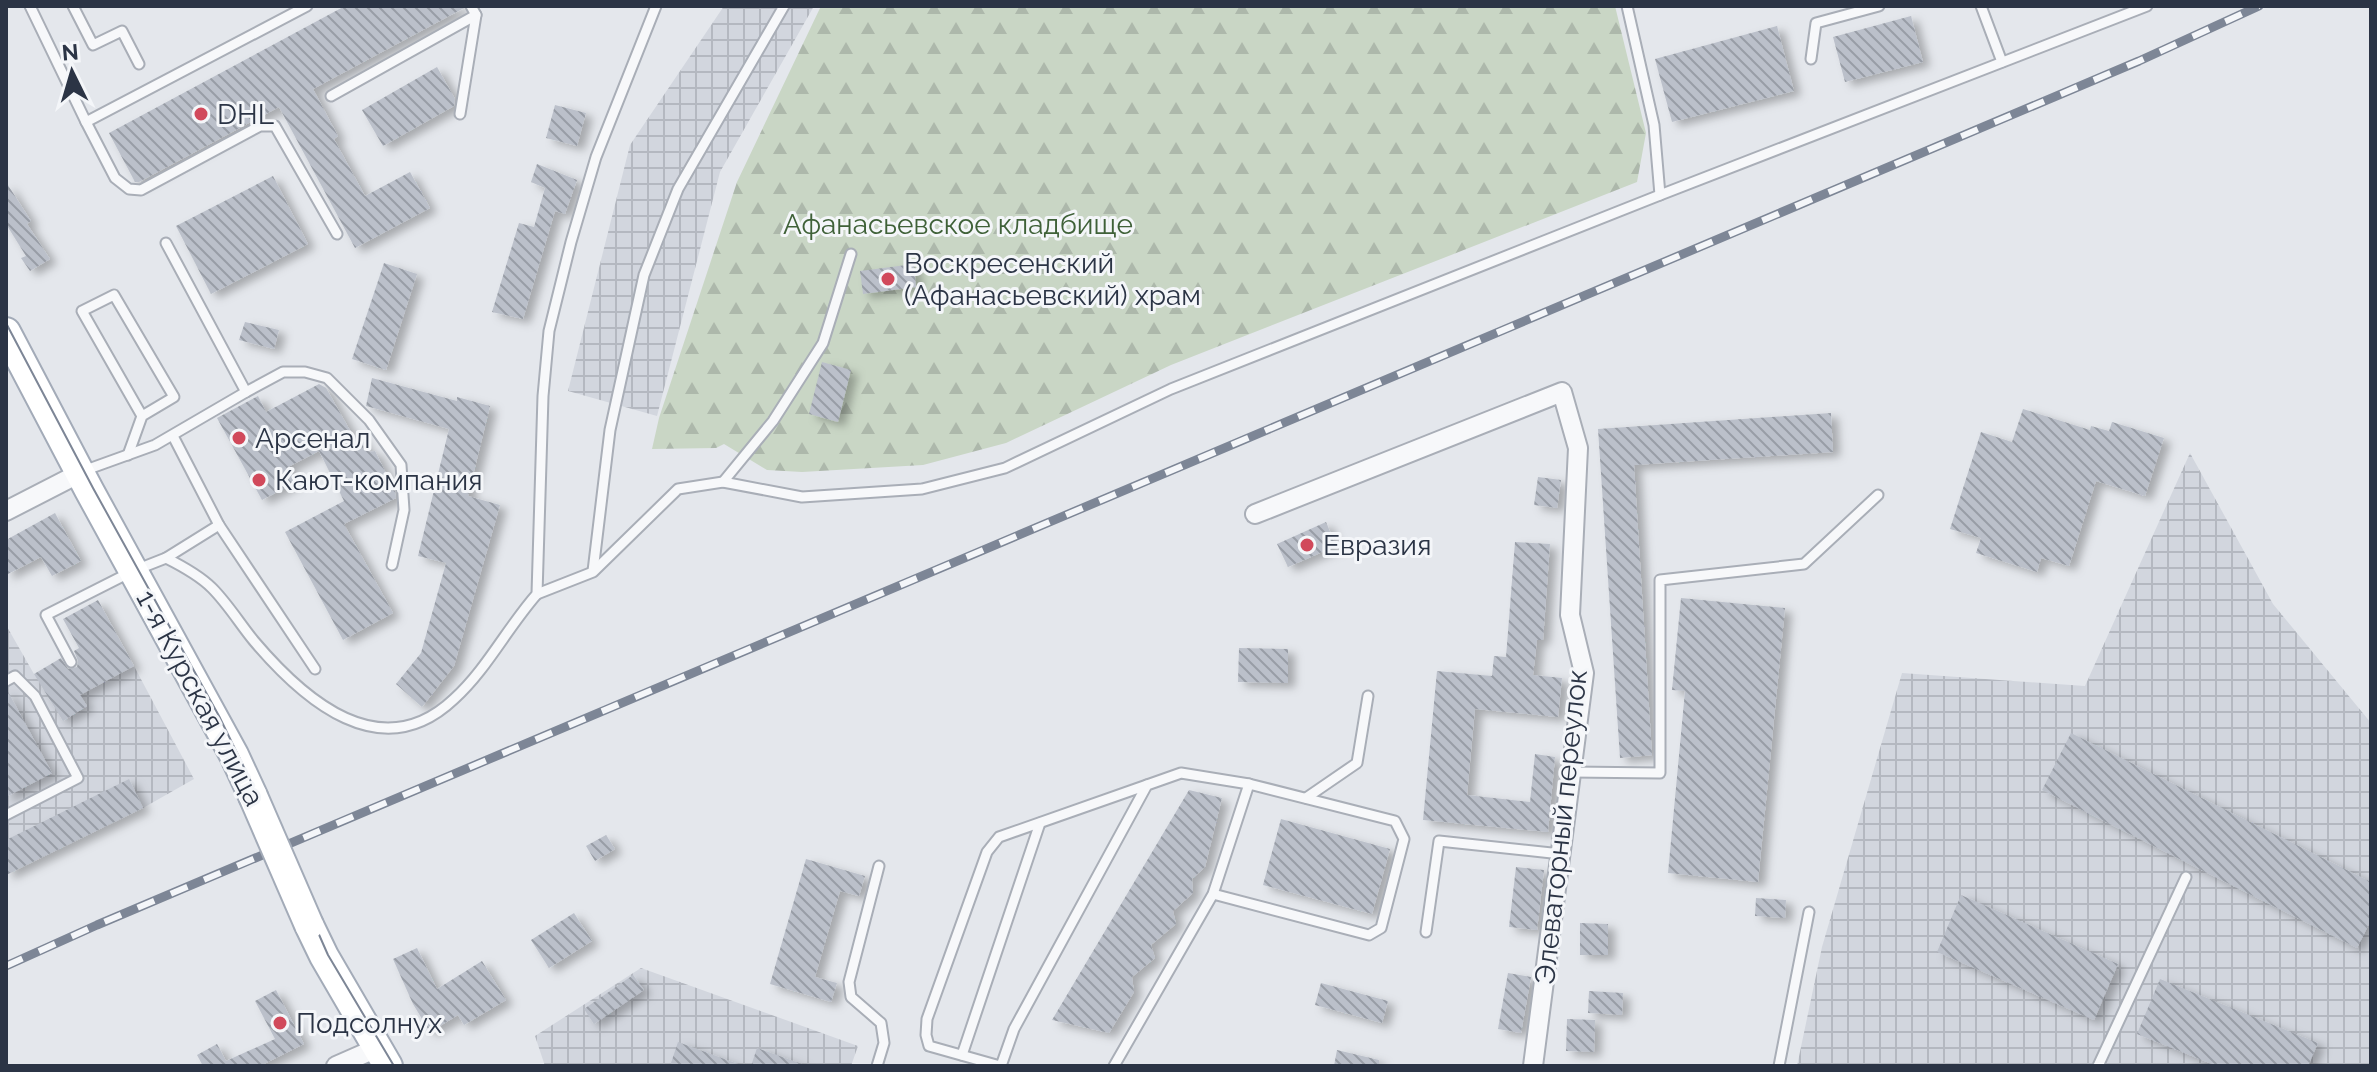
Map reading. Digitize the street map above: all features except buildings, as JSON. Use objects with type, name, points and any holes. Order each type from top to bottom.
[{"type":"main road","name":"1-я Курская улица","points":[[6,332],[234,755],[324,956],[382,1057]]},
{"type":"street","name":"Элеваторный переулок","points":[[1255,514],[1562,392],[1578,448],[1570,615],[1584,673],[1533,1066]]},
{"type":"street","points":[[6,511],[80,473]]},
{"type":"street","points":[[336,1066],[382,1057]]},
{"type":"lane","points":[[30,6],[115,178],[129,189],[141,190],[260,126],[275,126],[337,234]]},
{"type":"lane","points":[[73,6],[93,45],[122,31],[139,64]]},
{"type":"lane","points":[[86,122],[307,6]]},
{"type":"lane","points":[[537,594],[543,396],[549,331],[596,157],[656,6]]},
{"type":"lane","points":[[593,572],[610,430],[644,275],[678,189],[784,6]]},
{"type":"lane","points":[[1627,6],[1654,125],[1660,195]]},
{"type":"lane","points":[[1811,59],[1816,23],[1879,6]]},
{"type":"lane","points":[[1981,6],[2002,62]]},
{"type":"lane","points":[[166,558],[212,588],[255,642],[318,701],[345,719],[365,727],[400,728],[428,719],[452,701],[478,675],[516,617],[537,594],[593,572],[678,489],[723,482],[802,497],[922,489],[1005,468],[1171,389],[2147,6]]},
{"type":"lane","points":[[331,96],[474,10]]},
{"type":"lane","points":[[460,114],[474,10]]},
{"type":"lane","points":[[166,243],[246,392]]},
{"type":"lane","points":[[723,482],[773,421],[823,343],[851,254]]},
{"type":"lane","points":[[128,455],[142,416],[174,397],[114,295],[82,311],[142,416]]},
{"type":"lane","points":[[80,473],[173,436],[283,372],[305,372],[327,378],[369,420],[401,465],[404,510],[392,565]]},
{"type":"lane","points":[[173,436],[219,525],[315,669]]},
{"type":"lane","points":[[1572,772],[1660,773],[1660,580],[1804,564],[1878,495]]},
{"type":"lane","points":[[71,662],[46,615],[133,571],[166,558],[219,525]]},
{"type":"lane","points":[[6,681],[15,676],[35,696],[78,778],[6,815]]},
{"type":"lane","points":[[1306,798],[1357,763],[1368,696]]},
{"type":"lane","points":[[1147,785],[1014,1029],[1001,1066],[929,1046],[927,1019],[987,852],[999,837],[1181,773],[1249,784],[1395,821],[1404,839],[1381,928],[1369,935],[1213,894]]},
{"type":"lane","points":[[1114,1066],[1213,894],[1249,784]]},
{"type":"lane","points":[[962,1055],[1040,823]]},
{"type":"lane","points":[[1426,932],[1439,841],[1561,854]]},
{"type":"lane","points":[[877,1066],[884,1043],[881,1023],[851,997],[849,982],[879,866]]},
{"type":"lane","points":[[2098,1066],[2186,877]]},
{"type":"lane","points":[[1779,1066],[1809,912]]},
{"type":"shaded area","points":[[724,6],[814,6],[720,172],[657,416],[568,391],[630,145]]},
{"type":"shaded area","points":[[2190,453],[2273,604],[2371,723],[2371,1066],[1797,1066],[1822,947],[1902,673],[2085,686]]},
{"type":"shaded area","points":[[6,625],[34,674],[79,693],[134,666],[194,779],[143,808],[6,875]]},
{"type":"shaded area","points":[[641,968],[858,1046],[851,1066],[545,1066],[535,1036]]},
{"type":"green space","name":"Афанасьевское кладбище","points":[[821,6],[1615,6],[1646,133],[1637,182],[1171,365],[1006,443],[923,465],[802,472],[767,470],[724,444],[716,448],[652,449],[659,418],[737,182]]},
{"type":"tram line","points":[[6,323],[219,716],[328,955],[394,1066]]},
{"type":"railway","points":[[6,966],[2139,61],[2259,6]]},
{"type":"place","name":"DHL","points":[[201,114]]},
{"type":"place","name":"Воскресенский (Афанасьевский) храм","points":[[888,279]]},
{"type":"place","name":"Арсенал","points":[[239,438]]},
{"type":"place","name":"Кают-компания","points":[[259,480]]},
{"type":"place","name":"Евразия","points":[[1307,545]]},
{"type":"place","name":"Подсолнух","points":[[280,1023]]}]
